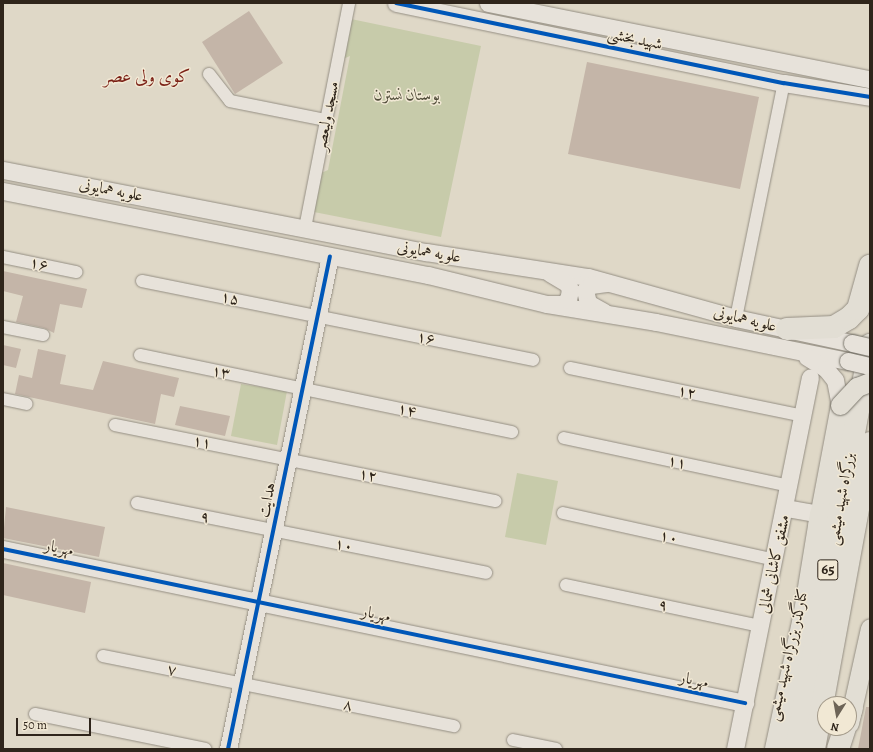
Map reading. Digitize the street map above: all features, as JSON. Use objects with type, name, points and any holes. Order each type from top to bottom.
[{"type":"highway","points":[[784,338],[834,327],[849,318],[858,309],[870,266]]},
{"type":"highway","name":"بزرگراه شهید میثمی","points":[[796,749],[864,345]]},
{"type":"highway","name":"بزرگراه شهید میثمی","points":[[814,749],[870,443]]},
{"type":"highway","points":[[776,749],[805,612],[820,514]]},
{"type":"highway","points":[[838,749],[842,736]]},
{"type":"main road","points":[[840,405],[858,386],[870,382]]},
{"type":"main road","name":"کنارگذر بزرگراه شهید میثمی","points":[[767,749],[820,514],[840,405]]},
{"type":"main road","points":[[855,696],[870,628]]},
{"type":"main road","points":[[844,749],[847,736]]},
{"type":"street","name":"مسجد ولیعصر","points":[[305,228],[349,3]]},
{"type":"street","name":"شهید بخشی","points":[[396,3],[784,83],[870,97]]},
{"type":"street","name":"شهید بخشی","points":[[488,3],[870,79]]},
{"type":"street","points":[[564,37],[567,19]]},
{"type":"street","points":[[585,41],[588,23]]},
{"type":"street","points":[[209,74],[230,101],[326,120]]},
{"type":"street","points":[[736,318],[784,83]]},
{"type":"street","name":"علویه همایونی","points":[[3,170],[426,252],[543,269],[612,283],[736,318],[784,338],[848,361],[870,366]]},
{"type":"street","name":"علویه همایونی","points":[[3,191],[428,275],[547,304],[609,315],[784,338],[864,345]]},
{"type":"street","name":"هدایت","points":[[228,749],[330,256]]},
{"type":"street","name":"۱۶","points":[[3,257],[76,272]]},
{"type":"street","points":[[543,269],[562,279],[570,290],[568,300],[562,304],[547,304]]},
{"type":"street","name":"۱۵","points":[[142,281],[318,316]]},
{"type":"street","points":[[609,315],[588,303],[585,290],[591,285],[612,283]]},
{"type":"street","name":"۱۶","points":[[318,316],[533,360]]},
{"type":"street","points":[[3,327],[43,335]]},
{"type":"street","points":[[784,338],[826,369],[837,385],[840,405]]},
{"type":"street","name":"۱۳","points":[[140,355],[303,388]]},
{"type":"street","name":"۱۲","points":[[570,368],[804,416]]},
{"type":"street","name":"مشفق کاشانی شمالی","points":[[735,749],[786,508],[810,378]]},
{"type":"street","name":"۱۴","points":[[303,388],[512,432]]},
{"type":"street","points":[[3,399],[26,404]]},
{"type":"street","name":"۱۱","points":[[115,425],[288,459]]},
{"type":"street","name":"۱۱","points":[[564,438],[790,486]]},
{"type":"street","name":"۱۲","points":[[288,459],[496,501]]},
{"type":"street","name":"۹","points":[[138,503],[273,530]]},
{"type":"street","points":[[786,508],[820,514]]},
{"type":"street","name":"۱۰","points":[[563,513],[775,560]]},
{"type":"street","name":"۱۰","points":[[273,530],[486,573]]},
{"type":"street","name":"مهریار","points":[[3,549],[745,703]]},
{"type":"street","name":"۹","points":[[566,585],[761,626]]},
{"type":"street","name":"۷","points":[[103,656],[242,683]]},
{"type":"street","name":"۸","points":[[242,683],[454,726]]},
{"type":"street","points":[[35,714],[205,749]]},
{"type":"street","points":[[513,740],[556,749]]},
{"type":"green space","name":"بوستان نسترن","points":[[351,19],[481,46],[441,237],[314,212],[319,174],[328,170],[350,56],[343,59]]},
{"type":"green space","points":[[241,384],[287,391],[277,445],[231,436]]},
{"type":"green space","points":[[517,473],[558,481],[546,545],[505,537]]},
{"type":"building","points":[[249,11],[283,63],[235,94],[202,42]]},
{"type":"building","points":[[587,62],[759,97],[740,189],[568,154]]},
{"type":"building","points":[[3,271],[87,289],[82,308],[60,304],[54,333],[44,328],[16,322],[23,296],[3,291]]},
{"type":"building","points":[[3,345],[21,349],[16,368],[3,365]]},
{"type":"building","points":[[38,349],[66,355],[60,384],[93,390],[103,361],[179,378],[174,397],[161,394],[155,424],[15,394],[19,375],[32,378]]},
{"type":"building","points":[[180,406],[230,416],[225,436],[175,425]]},
{"type":"building","points":[[6,507],[105,527],[99,557],[3,538]]},
{"type":"building","points":[[3,563],[91,582],[85,613],[3,595]]},
{"type":"building","points":[[866,707],[870,707],[870,749],[858,749]]},
{"type":"cycle path","points":[[396,3],[784,83],[870,97]]},
{"type":"cycle path","points":[[228,749],[330,256]]},
{"type":"cycle path","points":[[3,549],[745,703]]},
{"type":"district","name":"کوی ولی عصر","points":[[147,76]]}]
